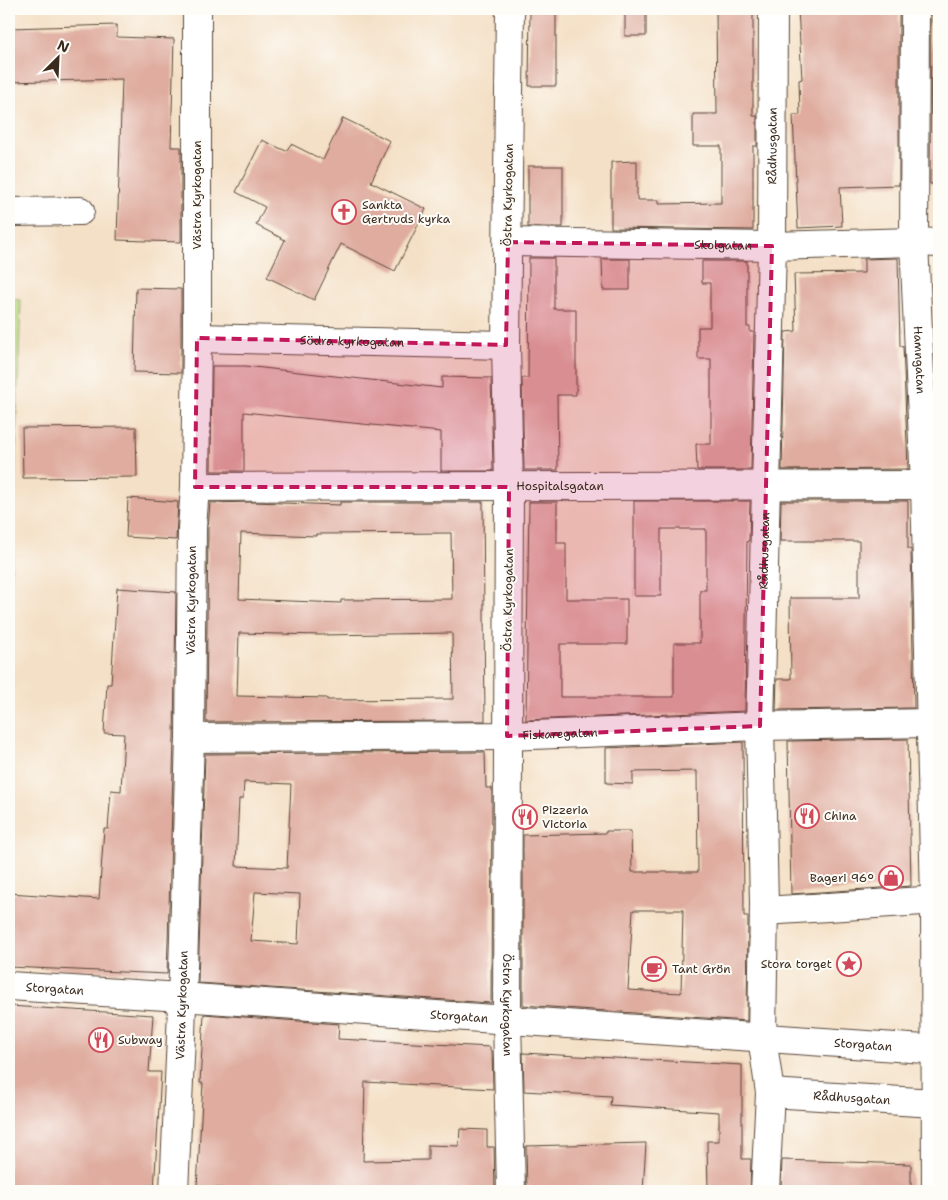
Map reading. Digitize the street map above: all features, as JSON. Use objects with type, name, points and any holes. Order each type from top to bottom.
[{"type":"street","name":"Västra Kyrkogatan","points":[[174,1191],[190,738],[197,338],[197,9]]},
{"type":"street","name":"Östra Kyrkogatan","points":[[510,9],[506,345],[509,487],[507,1019],[511,1191]]},
{"type":"street","name":"Rådhusgatan","points":[[765,1191],[770,1093],[762,1037],[764,911],[760,726],[772,246],[773,9]]},
{"type":"street","name":"Hamngatan","points":[[915,9],[927,243],[925,485],[935,681],[930,723],[937,900],[936,1191]]},
{"type":"street","points":[[9,212],[80,211]]},
{"type":"street","name":"Skolgatan","points":[[508,242],[772,246],[927,243]]},
{"type":"street","name":"Södra kyrkogatan","points":[[197,338],[506,345]]},
{"type":"street","name":"Hospitalsgatan","points":[[194,487],[925,485]]},
{"type":"street","name":"Fiskaregatan","points":[[190,738],[507,736],[760,726],[930,723]]},
{"type":"street","points":[[764,911],[937,900]]},
{"type":"street","name":"Storgatan","points":[[9,986],[182,996],[937,1050]]},
{"type":"street","name":"Rådhusgatan","points":[[770,1093],[935,1103]]},
{"type":"highlighted area","points":[[508,242],[772,246],[760,726],[507,736],[509,487],[195,487],[197,338],[506,345]]},
{"type":"green space","points":[[9,299],[21,300],[9,634]]},
{"type":"building","points":[[530,9],[556,9],[556,86],[529,86]]},
{"type":"building","points":[[625,9],[646,9],[646,36],[625,36]]},
{"type":"building","points":[[716,9],[753,9],[753,116],[757,116],[757,146],[753,146],[753,230],[611,228],[611,162],[637,161],[637,200],[659,200],[659,204],[721,203],[721,146],[693,146],[693,114],[717,114]]},
{"type":"building","points":[[798,9],[899,9],[899,185],[840,187],[842,226],[798,228],[793,115],[800,115],[799,80],[802,79]]},
{"type":"building","points":[[931,9],[939,9],[939,184],[930,184]]},
{"type":"building","points":[[117,25],[117,37],[174,39],[171,147],[181,147],[181,242],[117,240],[122,79],[9,82],[9,28]]},
{"type":"building","name":"Sankta Gertruds kyrka","points":[[343,118],[390,141],[371,182],[426,209],[395,271],[341,244],[314,300],[267,277],[285,240],[256,225],[265,207],[236,192],[262,140],[286,151],[291,144],[323,160]]},
{"type":"building","points":[[528,166],[563,166],[563,227],[528,227]]},
{"type":"building","points":[[529,258],[554,258],[554,309],[576,309],[576,395],[557,395],[558,470],[524,470],[522,378],[528,378]]},
{"type":"building","points":[[898,258],[900,346],[903,346],[908,469],[782,470],[785,332],[796,331],[794,274],[864,273],[864,259]]},
{"type":"building","points":[[602,259],[630,259],[630,290],[603,290]]},
{"type":"building","points":[[702,261],[747,261],[747,327],[750,327],[750,332],[754,332],[751,470],[697,470],[696,444],[711,444],[711,359],[698,359],[698,327],[710,327],[710,283],[702,283]]},
{"type":"building","points":[[136,288],[181,289],[181,373],[134,372]]},
{"type":"building","points":[[212,366],[245,366],[442,388],[442,377],[491,378],[493,471],[441,471],[441,432],[244,412],[244,471],[211,471]]},
{"type":"building","points":[[136,427],[137,477],[23,478],[22,428]]},
{"type":"building","points":[[128,498],[178,502],[176,540],[126,537]]},
{"type":"building","points":[[634,501],[750,501],[749,541],[747,541],[745,711],[526,720],[529,502],[557,502],[557,543],[566,543],[566,599],[627,599],[627,644],[560,644],[560,697],[674,697],[674,643],[700,643],[700,590],[706,590],[706,529],[661,529],[661,596],[634,596]]},
{"type":"building","points":[[781,501],[908,501],[908,549],[911,549],[914,708],[776,710],[777,679],[791,679],[790,598],[859,598],[859,541],[780,541]]},
{"type":"building","points":[[253,502],[340,505],[340,502],[483,502],[485,721],[206,722],[208,529],[210,503]],"holes":[[[241,533],[316,536],[316,534],[451,533],[452,599],[341,600],[341,603],[239,599]],[[239,633],[320,635],[452,633],[453,699],[327,700],[327,698],[237,696]]]},
{"type":"building","points":[[117,588],[176,592],[167,974],[9,967],[9,893],[99,899],[104,829],[108,829],[111,790],[121,791],[124,734],[104,733],[107,684],[111,684]]},
{"type":"building","points":[[908,739],[911,886],[791,894],[788,741]]},
{"type":"building","points":[[743,742],[744,916],[748,916],[747,1021],[523,1005],[523,835],[631,831],[632,872],[698,872],[697,771],[633,772],[633,784],[606,783],[606,748]],"holes":[[[633,910],[683,910],[681,993],[628,990]]]},
{"type":"building","points":[[485,752],[486,788],[492,788],[491,1003],[198,983],[205,754]],"holes":[[[244,782],[291,784],[287,868],[236,866],[239,799],[243,799]],[[255,892],[300,894],[298,944],[251,941]]]},
{"type":"building","points":[[9,1006],[153,1015],[149,1072],[161,1072],[154,1191],[9,1191]]},
{"type":"building","points":[[204,1014],[339,1024],[338,1039],[490,1047],[490,1051],[492,1051],[493,1089],[365,1082],[363,1161],[428,1160],[428,1145],[459,1146],[460,1129],[487,1130],[487,1147],[494,1147],[495,1191],[270,1191],[197,1187],[203,1083],[200,1083]]},
{"type":"building","points":[[523,1053],[742,1065],[742,1159],[751,1159],[750,1191],[708,1191],[707,1141],[719,1141],[719,1112],[610,1105],[611,1096],[524,1091]]},
{"type":"building","points":[[646,1143],[643,1191],[527,1191],[526,1146]]},
{"type":"building","points":[[782,1160],[911,1164],[911,1191],[781,1191]]},
{"type":"place","name":"Sankta Gertruds kyrka","points":[[344,212]]},
{"type":"place","name":"China","points":[[807,816]]},
{"type":"place","name":"Pizzeria Victoria","points":[[525,817]]},
{"type":"place","name":"Bageri 96°","points":[[891,878]]},
{"type":"place","name":"Stora torget","points":[[849,964]]},
{"type":"place","name":"Tant Grön","points":[[654,969]]},
{"type":"place","name":"Subway","points":[[101,1040]]}]
